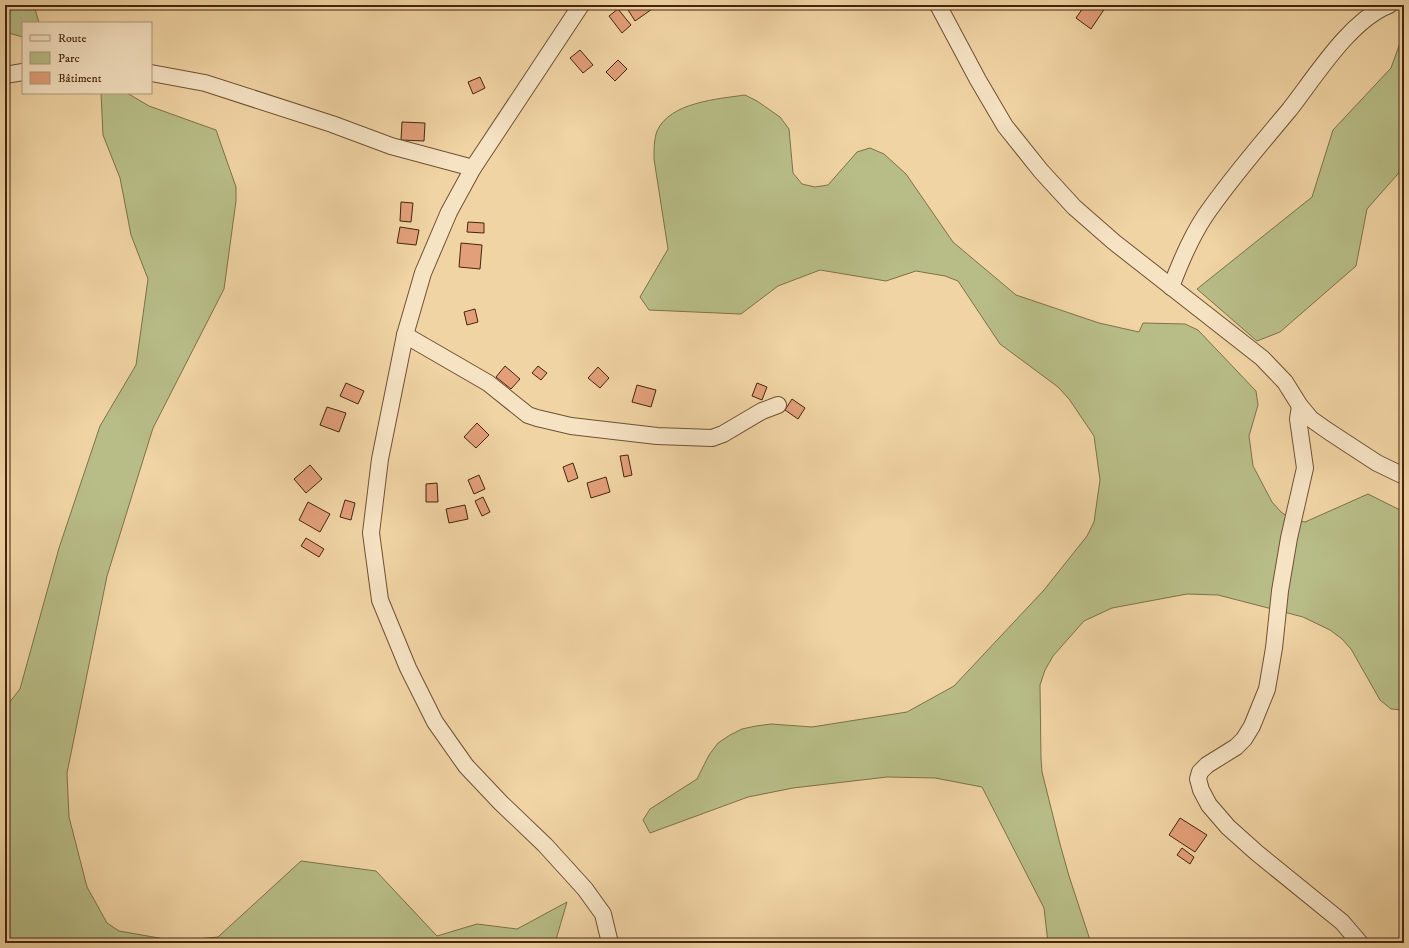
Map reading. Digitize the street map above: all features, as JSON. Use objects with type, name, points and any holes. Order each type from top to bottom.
[{"type":"street","points":[[581,5],[473,168],[449,212],[423,273],[405,335],[380,459],[371,533],[380,600],[408,668],[435,722],[466,766],[501,803],[545,845],[585,889],[603,914],[609,943]]},
{"type":"street","points":[[938,5],[978,80],[1006,126],[1041,171],[1074,207],[1114,242],[1262,358],[1285,382],[1300,406],[1311,419],[1328,432],[1377,463],[1404,476]]},
{"type":"street","points":[[1171,287],[1181,262],[1204,217],[1244,164],[1291,108],[1324,63],[1358,25],[1383,7],[1389,5]]},
{"type":"street","points":[[5,75],[22,72]]},
{"type":"street","points":[[152,72],[205,83],[332,124],[391,146],[473,168]]},
{"type":"street","points":[[405,335],[488,383],[528,415],[571,426],[657,436],[712,438],[723,434],[762,411],[778,405]]},
{"type":"street","points":[[1300,406],[1298,419],[1305,468],[1289,538],[1280,591],[1274,648],[1267,690],[1252,726],[1244,739],[1236,747],[1206,765],[1200,772],[1198,779],[1200,790],[1209,805],[1228,827],[1257,854],[1342,922],[1360,943]]},
{"type":"green space","points":[[5,5],[34,5],[39,22],[22,22],[22,37],[5,32]]},
{"type":"green space","points":[[1404,32],[1404,167],[1367,209],[1356,266],[1280,332],[1257,341],[1197,289],[1312,197],[1333,130],[1391,68]]},
{"type":"green space","points":[[101,94],[129,94],[149,106],[216,130],[236,187],[236,201],[224,289],[153,428],[107,576],[67,773],[69,817],[87,887],[107,923],[119,931],[176,941],[218,937],[301,861],[376,871],[437,936],[477,924],[517,929],[567,902],[555,943],[5,943],[5,708],[20,689],[59,548],[100,426],[136,365],[148,279],[131,235],[120,178],[103,135]]},
{"type":"green space","points":[[745,95],[757,101],[780,117],[789,129],[793,173],[802,184],[815,187],[828,185],[857,152],[870,148],[884,154],[906,174],[953,242],[1016,295],[1099,323],[1139,332],[1143,323],[1185,324],[1198,330],[1256,391],[1258,405],[1249,436],[1253,466],[1272,502],[1281,512],[1291,519],[1305,522],[1368,494],[1404,512],[1404,710],[1391,709],[1380,700],[1351,649],[1342,639],[1330,630],[1303,617],[1218,595],[1187,594],[1112,608],[1084,621],[1053,656],[1045,670],[1040,685],[1042,772],[1069,876],[1091,943],[1048,943],[1044,908],[982,787],[935,778],[887,777],[793,788],[748,797],[650,833],[643,820],[650,809],[697,779],[709,755],[718,743],[742,729],[771,724],[812,727],[907,712],[954,686],[1044,590],[1087,536],[1094,522],[1100,480],[1094,436],[1069,399],[1058,387],[1000,344],[958,281],[945,276],[916,271],[886,281],[820,270],[778,286],[741,314],[649,310],[640,297],[668,249],[654,159],[657,131],[663,121],[683,108],[709,101]]},
{"type":"building","points":[[625,5],[654,5],[655,7],[635,21]]},
{"type":"building","points":[[1085,5],[1107,5],[1091,29],[1076,18]]},
{"type":"building","points":[[618,9],[631,25],[622,33],[609,16]]},
{"type":"building","points":[[580,50],[593,65],[583,73],[570,58]]},
{"type":"building","points":[[618,60],[627,69],[615,81],[606,72]]},
{"type":"building","points":[[480,77],[485,88],[473,94],[468,82]]},
{"type":"building","points":[[402,122],[425,123],[424,141],[401,140]]},
{"type":"building","points":[[401,202],[413,203],[411,222],[400,221]]},
{"type":"building","points":[[468,222],[484,223],[484,233],[467,232]]},
{"type":"building","points":[[400,227],[419,230],[416,245],[397,243]]},
{"type":"building","points":[[461,243],[482,245],[480,269],[459,267]]},
{"type":"building","points":[[475,309],[478,322],[467,325],[464,312]]},
{"type":"building","points":[[505,366],[520,379],[511,389],[496,377]]},
{"type":"building","points":[[538,366],[547,373],[541,380],[532,373]]},
{"type":"building","points":[[598,367],[609,378],[600,388],[588,378]]},
{"type":"building","points":[[346,383],[364,391],[358,404],[340,396]]},
{"type":"building","points":[[757,383],[767,387],[762,400],[752,396]]},
{"type":"building","points":[[637,385],[656,390],[651,407],[632,402]]},
{"type":"building","points":[[792,399],[805,408],[798,419],[785,410]]},
{"type":"building","points":[[327,407],[346,413],[339,432],[320,425]]},
{"type":"building","points":[[477,423],[489,435],[476,448],[464,437]]},
{"type":"building","points":[[628,455],[632,475],[624,477],[620,456]]},
{"type":"building","points":[[573,463],[578,478],[568,482],[563,467]]},
{"type":"building","points":[[310,465],[322,479],[306,493],[294,479]]},
{"type":"building","points":[[479,475],[485,489],[474,494],[468,480]]},
{"type":"building","points":[[606,477],[610,492],[591,498],[587,483]]},
{"type":"building","points":[[437,483],[438,502],[426,502],[426,484]]},
{"type":"building","points":[[483,497],[490,512],[482,516],[475,501]]},
{"type":"building","points":[[345,500],[355,503],[351,520],[340,517]]},
{"type":"building","points":[[308,502],[330,514],[320,532],[299,520]]},
{"type":"building","points":[[465,505],[468,519],[449,523],[446,509]]},
{"type":"building","points":[[306,538],[324,549],[319,557],[301,546]]},
{"type":"building","points":[[1180,818],[1207,835],[1195,852],[1169,835]]},
{"type":"building","points":[[1182,848],[1194,857],[1190,864],[1177,855]]}]
